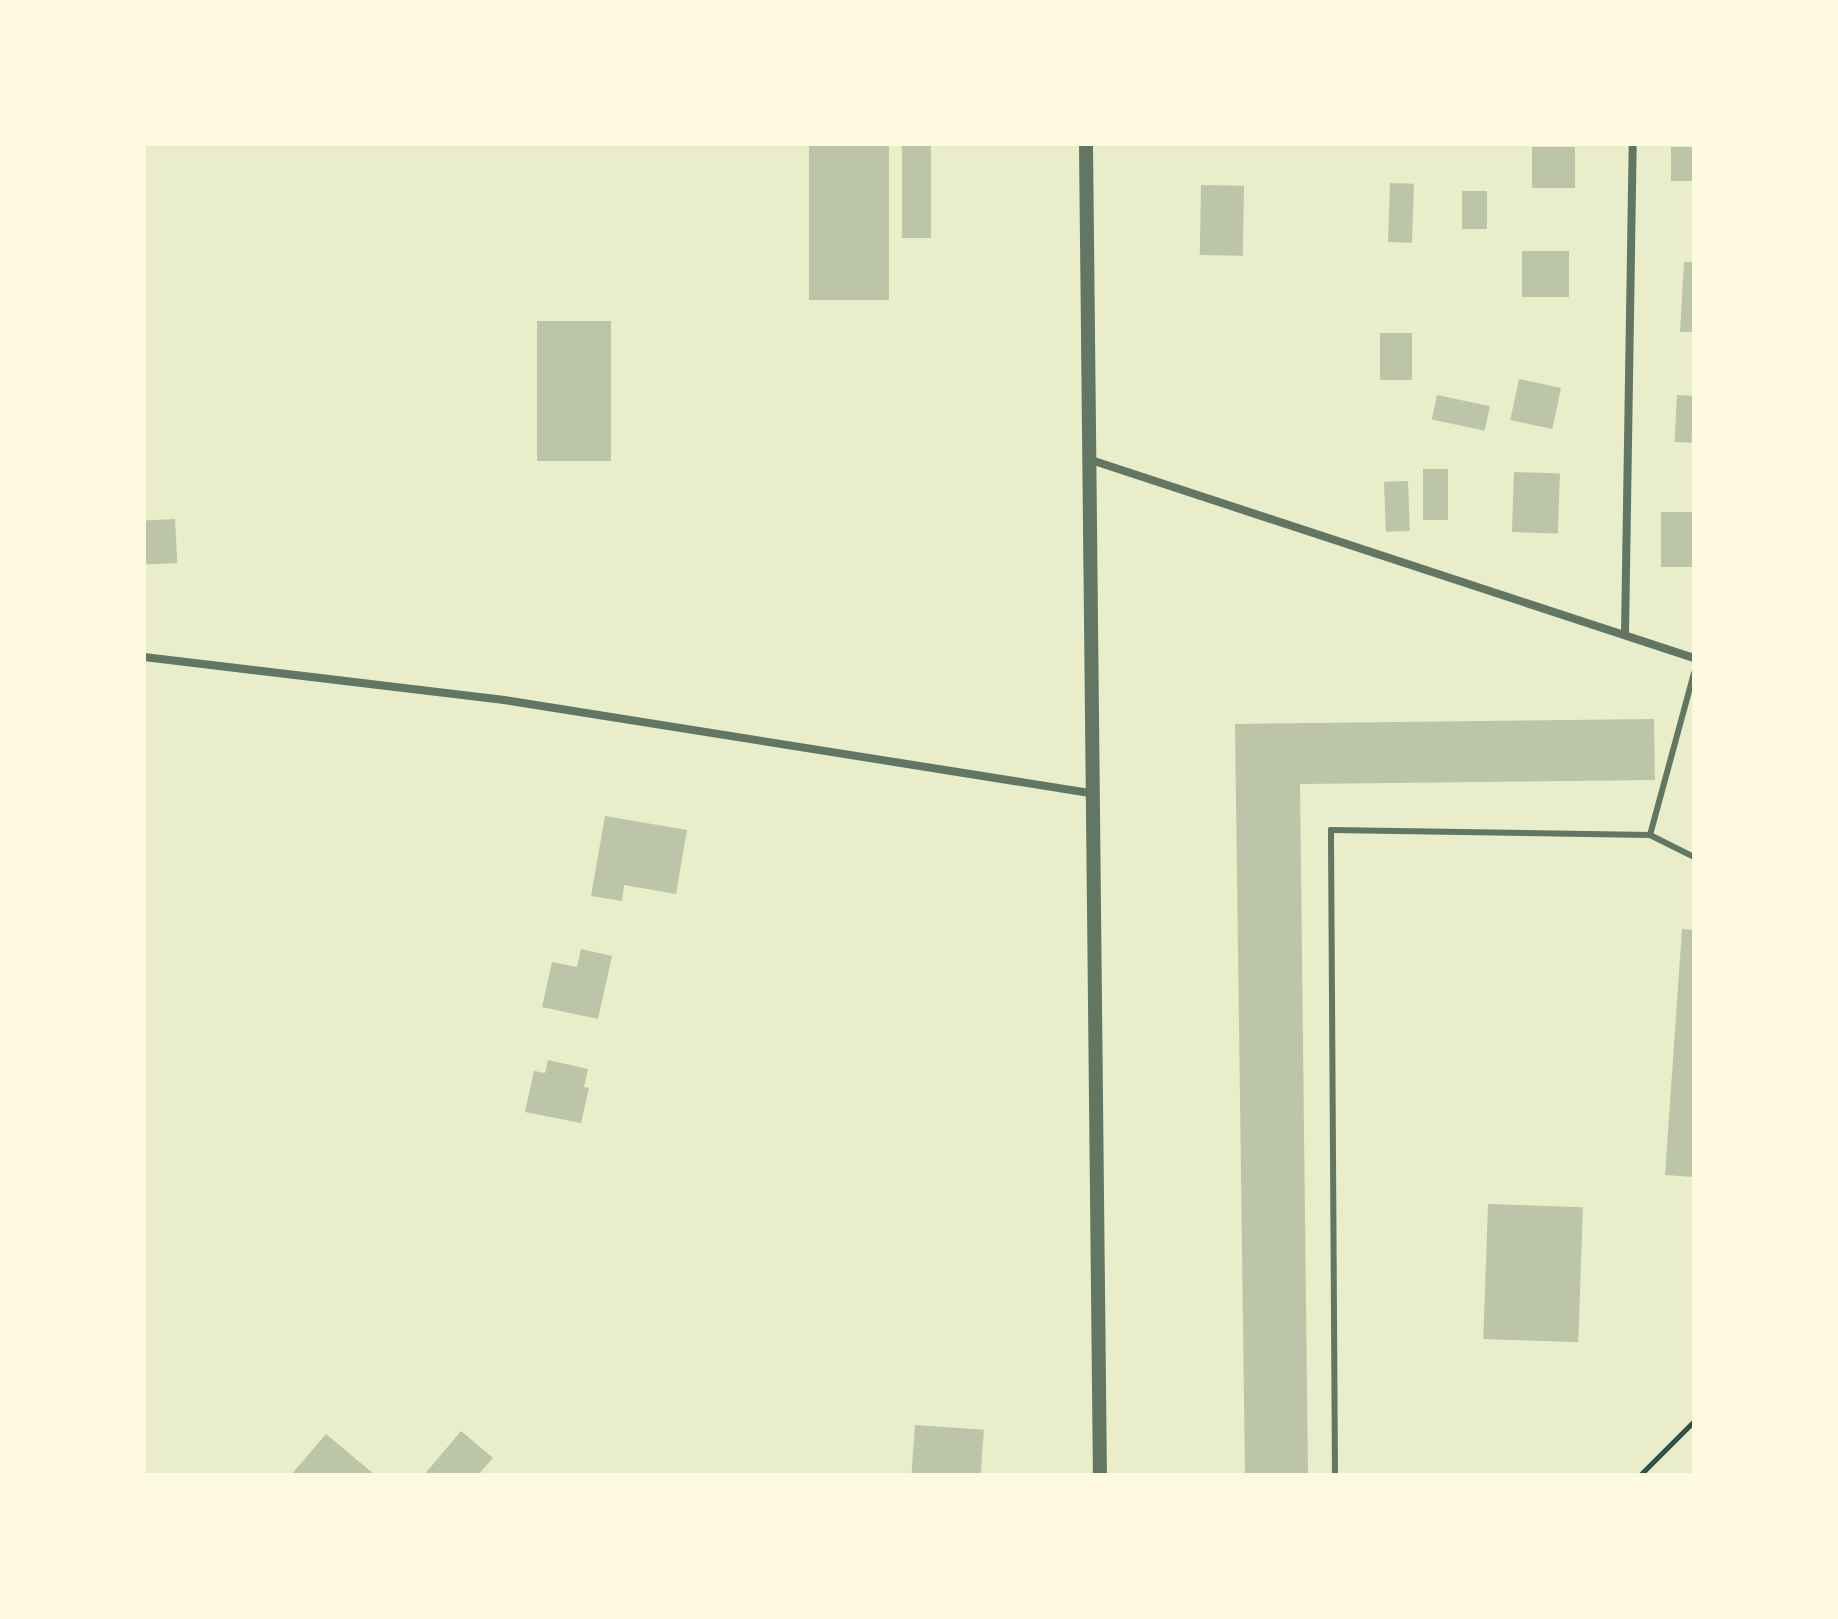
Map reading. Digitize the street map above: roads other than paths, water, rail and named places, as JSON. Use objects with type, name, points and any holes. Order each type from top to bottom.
[{"type":"street","points":[[1086,144],[1091,460],[1090,793],[1100,1475]]},
{"type":"street","points":[[1625,634],[1633,144]]},
{"type":"street","points":[[1091,460],[1694,658]]},
{"type":"street","points":[[144,657],[504,700],[1090,793]]},
{"type":"lane","points":[[1650,835],[1694,673]]},
{"type":"lane","points":[[1335,1475],[1331,830],[1650,835],[1694,857]]}]
